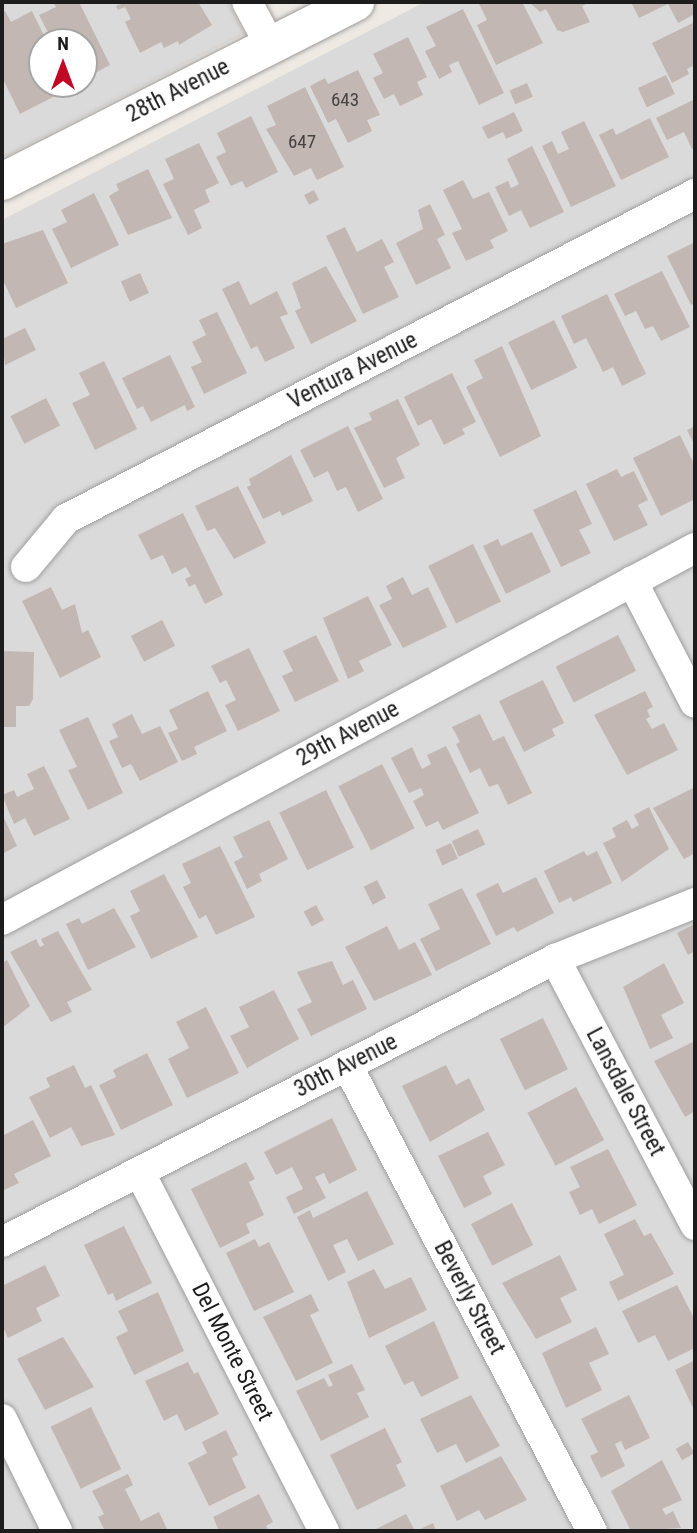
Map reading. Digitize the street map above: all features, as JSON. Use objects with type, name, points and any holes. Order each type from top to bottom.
[{"type":"street","points":[[247,2],[270,45]]},
{"type":"street","name":"28th Avenue","points":[[2,181],[355,2]]},
{"type":"street","name":"Ventura Avenue","points":[[26,567],[66,519],[695,194]]},
{"type":"street","name":"29th Avenue","points":[[2,920],[695,548]]},
{"type":"street","points":[[632,581],[695,703]]},
{"type":"street","name":"30th Avenue","points":[[2,1242],[555,959],[695,903]]},
{"type":"street","name":"Lansdale Street","points":[[555,959],[695,1225]]},
{"type":"street","name":"Beverly Street","points":[[347,1065],[592,1531]]},
{"type":"street","name":"Del Monte Street","points":[[139,1173],[324,1531]]},
{"type":"street","points":[[2,1419],[57,1531]]},
{"type":"shaded area","points":[[2,2],[228,2],[244,34],[2,158]]},
{"type":"shaded area","points":[[425,2],[695,2],[695,1531],[2,1531],[2,220]]},
{"type":"building","points":[[53,2],[79,2],[92,28],[46,28],[39,15],[56,7]]},
{"type":"building","points":[[125,2],[198,2],[212,25],[179,45],[178,41],[164,48],[161,42],[140,53],[125,22],[131,19],[125,7],[118,10],[116,6]]},
{"type":"building","points":[[478,2],[522,2],[543,43],[496,65],[477,25],[487,20]]},
{"type":"building","points":[[529,2],[590,2],[582,6],[590,22],[563,32],[557,30],[546,9],[540,12]]},
{"type":"building","points":[[631,2],[695,2],[695,14],[678,23],[668,4],[639,18]]},
{"type":"building","points":[[463,9],[504,93],[479,105],[458,61],[449,65],[452,72],[439,79],[425,51],[436,46],[426,27]]},
{"type":"building","points":[[5,11],[11,22],[32,11],[40,28],[28,28],[28,98],[51,98],[20,114],[2,77],[2,13]]},
{"type":"building","points":[[695,22],[695,65],[687,69],[689,74],[672,83],[652,43]]},
{"type":"building","points":[[408,37],[427,77],[417,82],[423,95],[400,106],[394,94],[384,99],[373,78],[383,73],[373,54]]},
{"type":"building","points":[[98,41],[110,65],[98,71]]},
{"type":"building","points":[[358,70],[380,115],[367,120],[372,131],[348,143],[336,119],[328,123],[310,86],[325,78],[328,84]]},
{"type":"building","points":[[666,75],[675,94],[647,107],[638,88]]},
{"type":"building","points":[[527,83],[533,97],[515,104],[510,90]]},
{"type":"building","points":[[305,87],[344,167],[317,180],[311,168],[294,176],[266,129],[276,125],[267,106]]},
{"type":"building","points":[[695,99],[695,148],[692,149],[684,132],[667,140],[656,118]]},
{"type":"building","points":[[514,112],[523,131],[506,139],[503,132],[488,139],[482,127]]},
{"type":"building","points":[[251,116],[278,172],[246,188],[242,181],[231,186],[216,157],[226,152],[217,133]]},
{"type":"building","points":[[650,118],[669,157],[621,180],[599,135],[613,128],[616,135]]},
{"type":"building","points":[[584,121],[616,186],[571,207],[542,146],[552,141],[558,154],[569,149],[561,132]]},
{"type":"building","points":[[199,143],[219,183],[205,190],[210,202],[194,210],[202,228],[188,235],[163,184],[174,179],[165,159]]},
{"type":"building","points":[[532,146],[564,212],[530,228],[521,210],[509,216],[495,187],[508,181],[511,188],[519,184],[507,159]]},
{"type":"building","points":[[148,169],[172,218],[128,235],[109,196],[119,190],[116,184]]},
{"type":"building","points":[[463,180],[473,199],[489,192],[508,231],[490,240],[494,248],[466,261],[452,233],[462,229],[443,190]]},
{"type":"building","points":[[314,190],[319,200],[309,205],[304,195]]},
{"type":"building","points":[[94,193],[119,245],[71,268],[52,229],[67,222],[61,210]]},
{"type":"building","points":[[430,204],[445,235],[437,239],[451,268],[416,285],[396,243],[423,229],[418,210]]},
{"type":"building","points":[[345,227],[357,252],[382,239],[394,262],[384,267],[399,297],[363,314],[326,236]]},
{"type":"building","points":[[43,230],[68,283],[16,308],[2,278],[2,244]]},
{"type":"building","points":[[695,242],[695,303],[691,305],[667,256]]},
{"type":"building","points":[[326,266],[357,321],[311,344],[295,311],[301,308],[292,283]]},
{"type":"building","points":[[662,271],[690,327],[661,341],[653,326],[645,329],[636,311],[625,316],[614,294]]},
{"type":"building","points":[[140,273],[149,293],[130,302],[121,282]]},
{"type":"building","points":[[239,281],[250,305],[277,291],[288,314],[280,317],[295,348],[265,362],[257,346],[251,349],[222,289]]},
{"type":"building","points":[[607,294],[646,374],[622,386],[613,367],[603,372],[586,338],[574,344],[561,316]]},
{"type":"building","points":[[217,312],[247,373],[204,394],[191,367],[202,362],[192,342],[206,335],[199,320]]},
{"type":"building","points":[[554,320],[577,368],[531,390],[508,342]]},
{"type":"building","points":[[25,328],[36,350],[5,365],[2,339]]},
{"type":"building","points":[[502,346],[541,436],[500,457],[466,387],[483,378],[474,360]]},
{"type":"building","points":[[170,355],[195,407],[187,411],[185,405],[151,422],[143,406],[137,409],[122,378]]},
{"type":"building","points":[[104,361],[137,429],[95,450],[72,403],[90,395],[79,373]]},
{"type":"building","points":[[452,373],[476,422],[462,429],[465,434],[444,445],[431,419],[418,426],[404,397]]},
{"type":"building","points":[[46,398],[60,426],[24,444],[10,416]]},
{"type":"building","points":[[398,399],[420,445],[396,458],[405,478],[384,488],[354,428],[372,420],[369,413]]},
{"type":"building","points":[[348,426],[383,499],[358,512],[346,487],[337,491],[328,471],[314,478],[300,450]]},
{"type":"building","points":[[695,426],[695,446],[687,430]]},
{"type":"building","points":[[680,435],[695,466],[695,499],[661,516],[633,458]]},
{"type":"building","points":[[291,455],[313,501],[282,516],[280,511],[263,519],[247,487],[251,485],[249,479]]},
{"type":"building","points":[[617,469],[621,477],[634,471],[648,500],[638,505],[648,525],[614,541],[586,484]]},
{"type":"building","points":[[238,486],[266,543],[234,559],[215,528],[207,531],[195,506]]},
{"type":"building","points":[[576,490],[592,524],[579,530],[591,553],[561,567],[533,510]]},
{"type":"building","points":[[183,513],[223,595],[205,604],[195,584],[189,587],[185,579],[191,576],[186,567],[172,574],[163,555],[151,560],[138,535]]},
{"type":"building","points":[[532,532],[551,572],[506,594],[483,546],[498,539],[501,546]]},
{"type":"building","points":[[473,544],[501,602],[456,623],[428,566]]},
{"type":"building","points":[[403,577],[412,595],[428,587],[447,627],[403,648],[379,605],[392,599],[386,586]]},
{"type":"building","points":[[51,587],[62,610],[75,604],[82,633],[88,630],[101,657],[60,678],[22,601]]},
{"type":"building","points":[[368,596],[392,645],[359,661],[364,671],[348,679],[323,618]]},
{"type":"building","points":[[162,620],[175,646],[144,662],[131,636]]},
{"type":"building","points":[[316,635],[339,681],[295,702],[282,676],[293,671],[283,651]]},
{"type":"building","points":[[618,635],[636,671],[574,702],[556,667]]},
{"type":"building","points":[[249,648],[280,711],[238,731],[225,705],[236,700],[226,680],[220,683],[211,666]]},
{"type":"building","points":[[2,651],[34,652],[33,699],[29,706],[16,706],[16,727],[2,727]]},
{"type":"building","points":[[543,680],[564,723],[552,729],[555,736],[524,752],[499,701]]},
{"type":"building","points":[[208,691],[227,731],[194,747],[197,754],[182,761],[168,733],[178,729],[169,710]]},
{"type":"building","points":[[645,691],[653,707],[647,710],[650,717],[646,719],[652,729],[664,723],[678,750],[627,775],[594,715]]},
{"type":"building","points":[[132,714],[142,734],[160,726],[178,762],[140,781],[131,764],[122,768],[109,741],[118,737],[112,724]]},
{"type":"building","points":[[480,714],[493,741],[504,736],[532,793],[508,805],[498,784],[489,787],[480,768],[470,773],[456,744],[460,742],[452,727]]},
{"type":"building","points":[[88,717],[123,793],[88,810],[68,770],[77,767],[59,730]]},
{"type":"building","points":[[446,746],[479,813],[443,830],[438,821],[426,827],[413,801],[424,795],[421,788],[409,793],[391,758],[412,747],[422,769],[431,764],[427,755]]},
{"type":"building","points":[[382,764],[415,828],[371,850],[338,786]]},
{"type":"building","points":[[44,766],[70,819],[34,836],[25,818],[14,824],[2,795],[14,790],[17,797],[34,789],[27,774]]},
{"type":"building","points":[[695,787],[695,853],[684,859],[653,808]]},
{"type":"building","points":[[326,790],[354,848],[307,870],[279,813]]},
{"type":"building","points":[[649,807],[669,849],[622,882],[603,843],[616,837],[612,828],[627,820],[632,829],[639,825],[634,815]]},
{"type":"building","points":[[2,814],[17,846],[2,854]]},
{"type":"building","points":[[269,820],[288,859],[259,874],[262,881],[247,889],[234,862],[243,857],[233,837]]},
{"type":"building","points":[[478,829],[485,844],[459,857],[452,841]]},
{"type":"building","points":[[451,843],[458,859],[442,865],[435,850]]},
{"type":"building","points":[[220,846],[255,917],[216,935],[206,915],[199,919],[183,887],[191,883],[182,864]]},
{"type":"building","points":[[584,851],[587,856],[597,851],[612,883],[573,902],[571,897],[559,903],[544,871]]},
{"type":"building","points":[[164,874],[198,937],[151,959],[130,916],[140,911],[130,891]]},
{"type":"building","points":[[536,877],[554,913],[517,932],[514,927],[496,936],[476,894],[498,883],[503,893]]},
{"type":"building","points":[[377,880],[386,898],[373,905],[364,887]]},
{"type":"building","points":[[462,888],[491,944],[436,971],[420,939],[440,929],[428,904]]},
{"type":"building","points":[[316,905],[324,920],[312,927],[304,912]]},
{"type":"building","points":[[114,908],[136,947],[88,970],[66,924],[79,918],[82,924]]},
{"type":"building","points":[[695,924],[695,951],[688,955],[677,933]]},
{"type":"building","points":[[387,926],[399,950],[415,942],[432,975],[374,1001],[345,947]]},
{"type":"building","points":[[58,931],[92,990],[67,1002],[72,1012],[51,1022],[10,952],[36,939],[40,947],[44,945],[41,939]]},
{"type":"building","points":[[7,960],[30,1006],[2,1028],[2,963]]},
{"type":"building","points":[[332,961],[343,985],[353,980],[367,1009],[311,1036],[297,1009],[312,1002],[297,972]]},
{"type":"building","points":[[664,963],[684,1003],[661,1015],[673,1038],[650,1049],[623,987]]},
{"type":"building","points":[[274,990],[299,1039],[247,1068],[230,1036],[249,1027],[239,1007]]},
{"type":"building","points":[[206,1007],[239,1073],[187,1098],[168,1059],[189,1048],[176,1022]]},
{"type":"building","points":[[543,1018],[568,1069],[525,1090],[500,1039]]},
{"type":"building","points":[[695,1041],[695,1111],[685,1117],[654,1061]]},
{"type":"building","points":[[147,1053],[173,1105],[121,1130],[99,1085],[116,1077],[113,1070]]},
{"type":"building","points":[[74,1065],[85,1088],[91,1085],[115,1135],[81,1146],[71,1127],[50,1138],[29,1097],[50,1087],[46,1078]]},
{"type":"building","points":[[446,1065],[456,1085],[469,1078],[485,1110],[430,1142],[402,1086]]},
{"type":"building","points":[[576,1087],[604,1140],[556,1166],[527,1113]]},
{"type":"building","points":[[332,1118],[357,1170],[329,1184],[324,1173],[315,1177],[326,1198],[294,1214],[286,1197],[303,1189],[292,1167],[276,1175],[264,1152]]},
{"type":"building","points":[[33,1120],[51,1156],[14,1174],[19,1183],[2,1191],[2,1136]]},
{"type":"building","points":[[488,1132],[505,1165],[483,1176],[492,1194],[464,1208],[438,1156]]},
{"type":"building","points":[[608,1149],[637,1205],[599,1224],[592,1209],[580,1215],[569,1192],[580,1187],[570,1167]]},
{"type":"building","points":[[246,1162],[255,1179],[249,1182],[264,1215],[246,1224],[250,1233],[220,1248],[191,1189]]},
{"type":"building","points":[[367,1191],[394,1244],[358,1261],[347,1239],[333,1245],[346,1272],[328,1281],[297,1217],[310,1210],[313,1218]]},
{"type":"building","points":[[512,1203],[533,1245],[492,1266],[471,1224]]},
{"type":"building","points":[[635,1219],[644,1236],[651,1233],[674,1274],[618,1301],[609,1282],[624,1275],[604,1234]]},
{"type":"building","points":[[124,1226],[152,1283],[116,1301],[113,1293],[108,1295],[84,1245]]},
{"type":"building","points":[[255,1239],[259,1247],[269,1242],[294,1292],[254,1311],[226,1253]]},
{"type":"building","points":[[560,1255],[577,1290],[560,1298],[572,1322],[536,1339],[502,1283]]},
{"type":"building","points":[[45,1265],[60,1296],[36,1308],[42,1321],[8,1338],[2,1325],[2,1286]]},
{"type":"building","points":[[374,1269],[385,1289],[411,1277],[427,1310],[369,1338],[347,1282]]},
{"type":"building","points":[[677,1285],[695,1320],[695,1348],[668,1361],[655,1335],[638,1343],[622,1311]]},
{"type":"building","points":[[158,1292],[184,1351],[134,1375],[116,1337],[128,1331],[118,1311]]},
{"type":"building","points":[[311,1294],[319,1311],[310,1315],[333,1363],[296,1381],[263,1317]]},
{"type":"building","points":[[434,1321],[459,1378],[421,1397],[413,1381],[404,1385],[385,1346]]},
{"type":"building","points":[[596,1327],[609,1354],[589,1363],[602,1390],[566,1408],[542,1353]]},
{"type":"building","points":[[63,1337],[94,1387],[45,1410],[17,1359]]},
{"type":"building","points":[[695,1360],[695,1412],[675,1370]]},
{"type":"building","points":[[188,1362],[194,1374],[198,1372],[219,1414],[185,1431],[177,1414],[164,1421],[145,1381]]},
{"type":"building","points":[[352,1364],[365,1390],[357,1393],[369,1417],[321,1441],[296,1391],[324,1378],[329,1387],[333,1385],[328,1375]]},
{"type":"building","points":[[471,1395],[500,1446],[466,1463],[456,1444],[437,1453],[420,1419]]},
{"type":"building","points":[[629,1395],[650,1438],[625,1450],[621,1441],[615,1444],[625,1466],[601,1478],[590,1456],[598,1452],[581,1419]]},
{"type":"building","points":[[91,1407],[121,1469],[81,1489],[51,1427]]},
{"type":"building","points":[[385,1428],[402,1462],[396,1465],[406,1486],[357,1510],[330,1455]]},
{"type":"building","points":[[226,1430],[238,1455],[232,1458],[246,1488],[209,1506],[188,1463],[207,1453],[202,1442]]},
{"type":"building","points":[[688,1442],[694,1453],[682,1460],[676,1449]]},
{"type":"building","points":[[501,1456],[527,1500],[485,1520],[479,1510],[457,1521],[440,1486]]},
{"type":"building","points":[[662,1460],[682,1500],[662,1509],[666,1515],[673,1511],[681,1528],[631,1531],[611,1491]]},
{"type":"building","points":[[128,1474],[133,1485],[125,1489],[141,1521],[159,1512],[168,1531],[105,1531],[98,1517],[104,1514],[92,1491]]},
{"type":"building","points":[[259,1494],[273,1522],[266,1526],[269,1531],[219,1531],[213,1517]]},
{"type":"building","points":[[406,1514],[415,1531],[372,1531]]},
{"type":"building","points":[[433,1523],[436,1531],[416,1531]]}]
